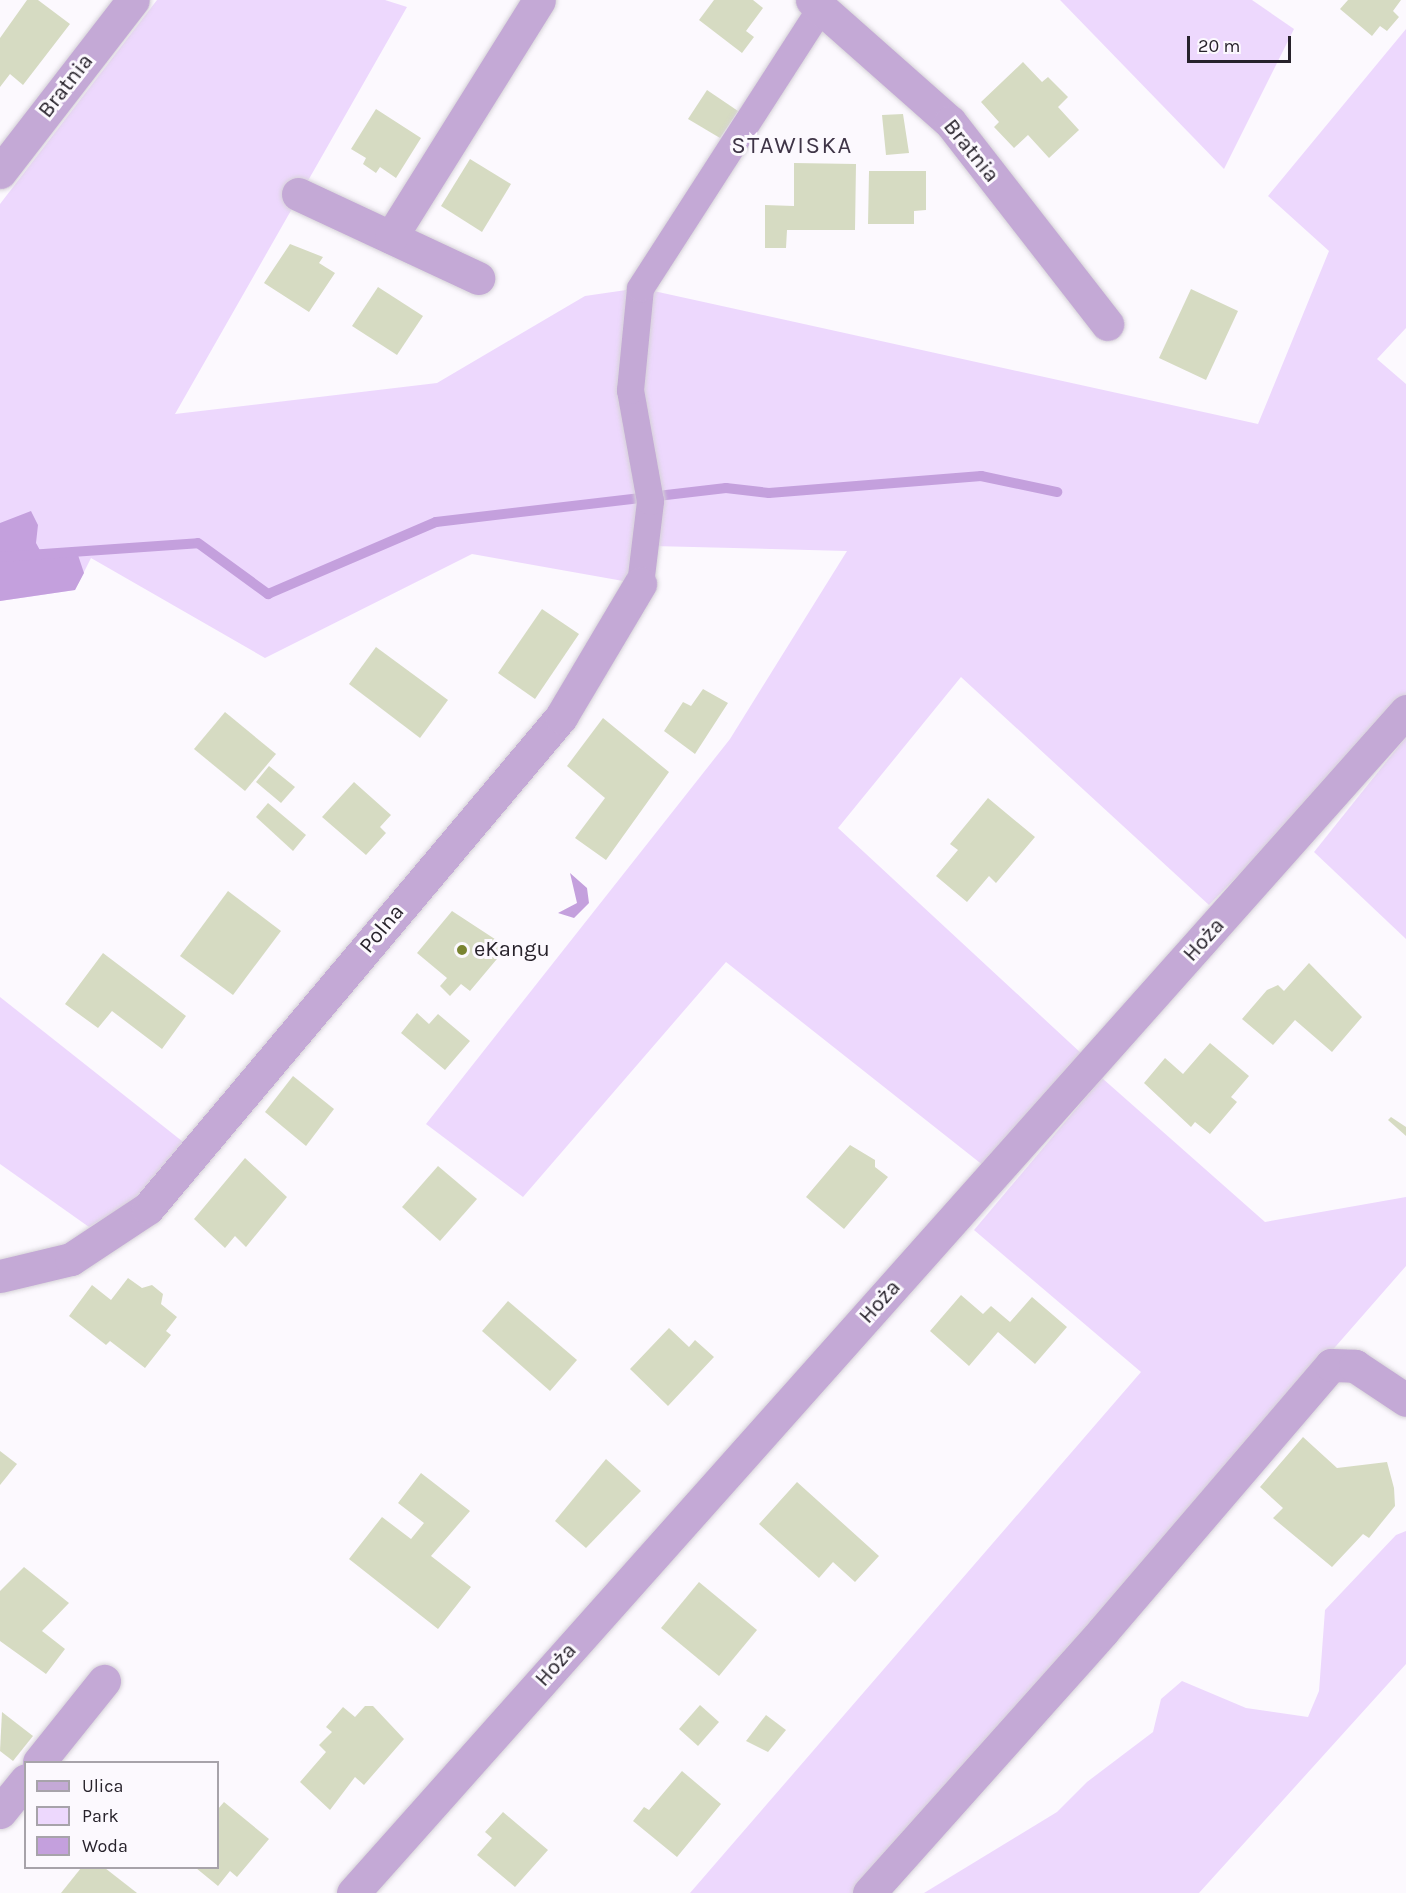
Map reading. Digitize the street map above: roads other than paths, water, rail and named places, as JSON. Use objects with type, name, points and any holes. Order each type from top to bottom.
[{"type":"street","name":"Bratnia","points":[[0,172],[133,0]]},
{"type":"street","points":[[391,237],[539,0]]},
{"type":"street","name":"Bratnia","points":[[817,4],[950,122],[1107,324]]},
{"type":"street","name":"Polna","points":[[0,1276],[71,1258],[148,1208],[561,717],[640,584],[650,494],[630,390],[640,288],[817,4]]},
{"type":"street","points":[[298,194],[478,278]]},
{"type":"street","name":"Hoża","points":[[353,1893],[1406,711]]},
{"type":"street","points":[[869,1893],[1331,1365],[1355,1366],[1406,1400]]},
{"type":"street","points":[[40,1761],[104,1681]]},
{"type":"street","points":[[0,1812],[24,1782]]},
{"type":"water","points":[[31,511],[38,525],[36,543],[42,554],[78,555],[84,573],[75,590],[0,601],[0,523]]},
{"type":"water","points":[[570,873],[587,888],[589,903],[574,918],[558,913],[577,903]]},
{"type":"waterway","points":[[0,557],[198,543],[268,594],[436,522],[726,488],[769,493],[981,476],[1057,492]]},
{"type":"place","name":"eKangu","points":[[462,950]]},
{"type":"district","name":"STAWISKA","points":[[792,146]]}]
